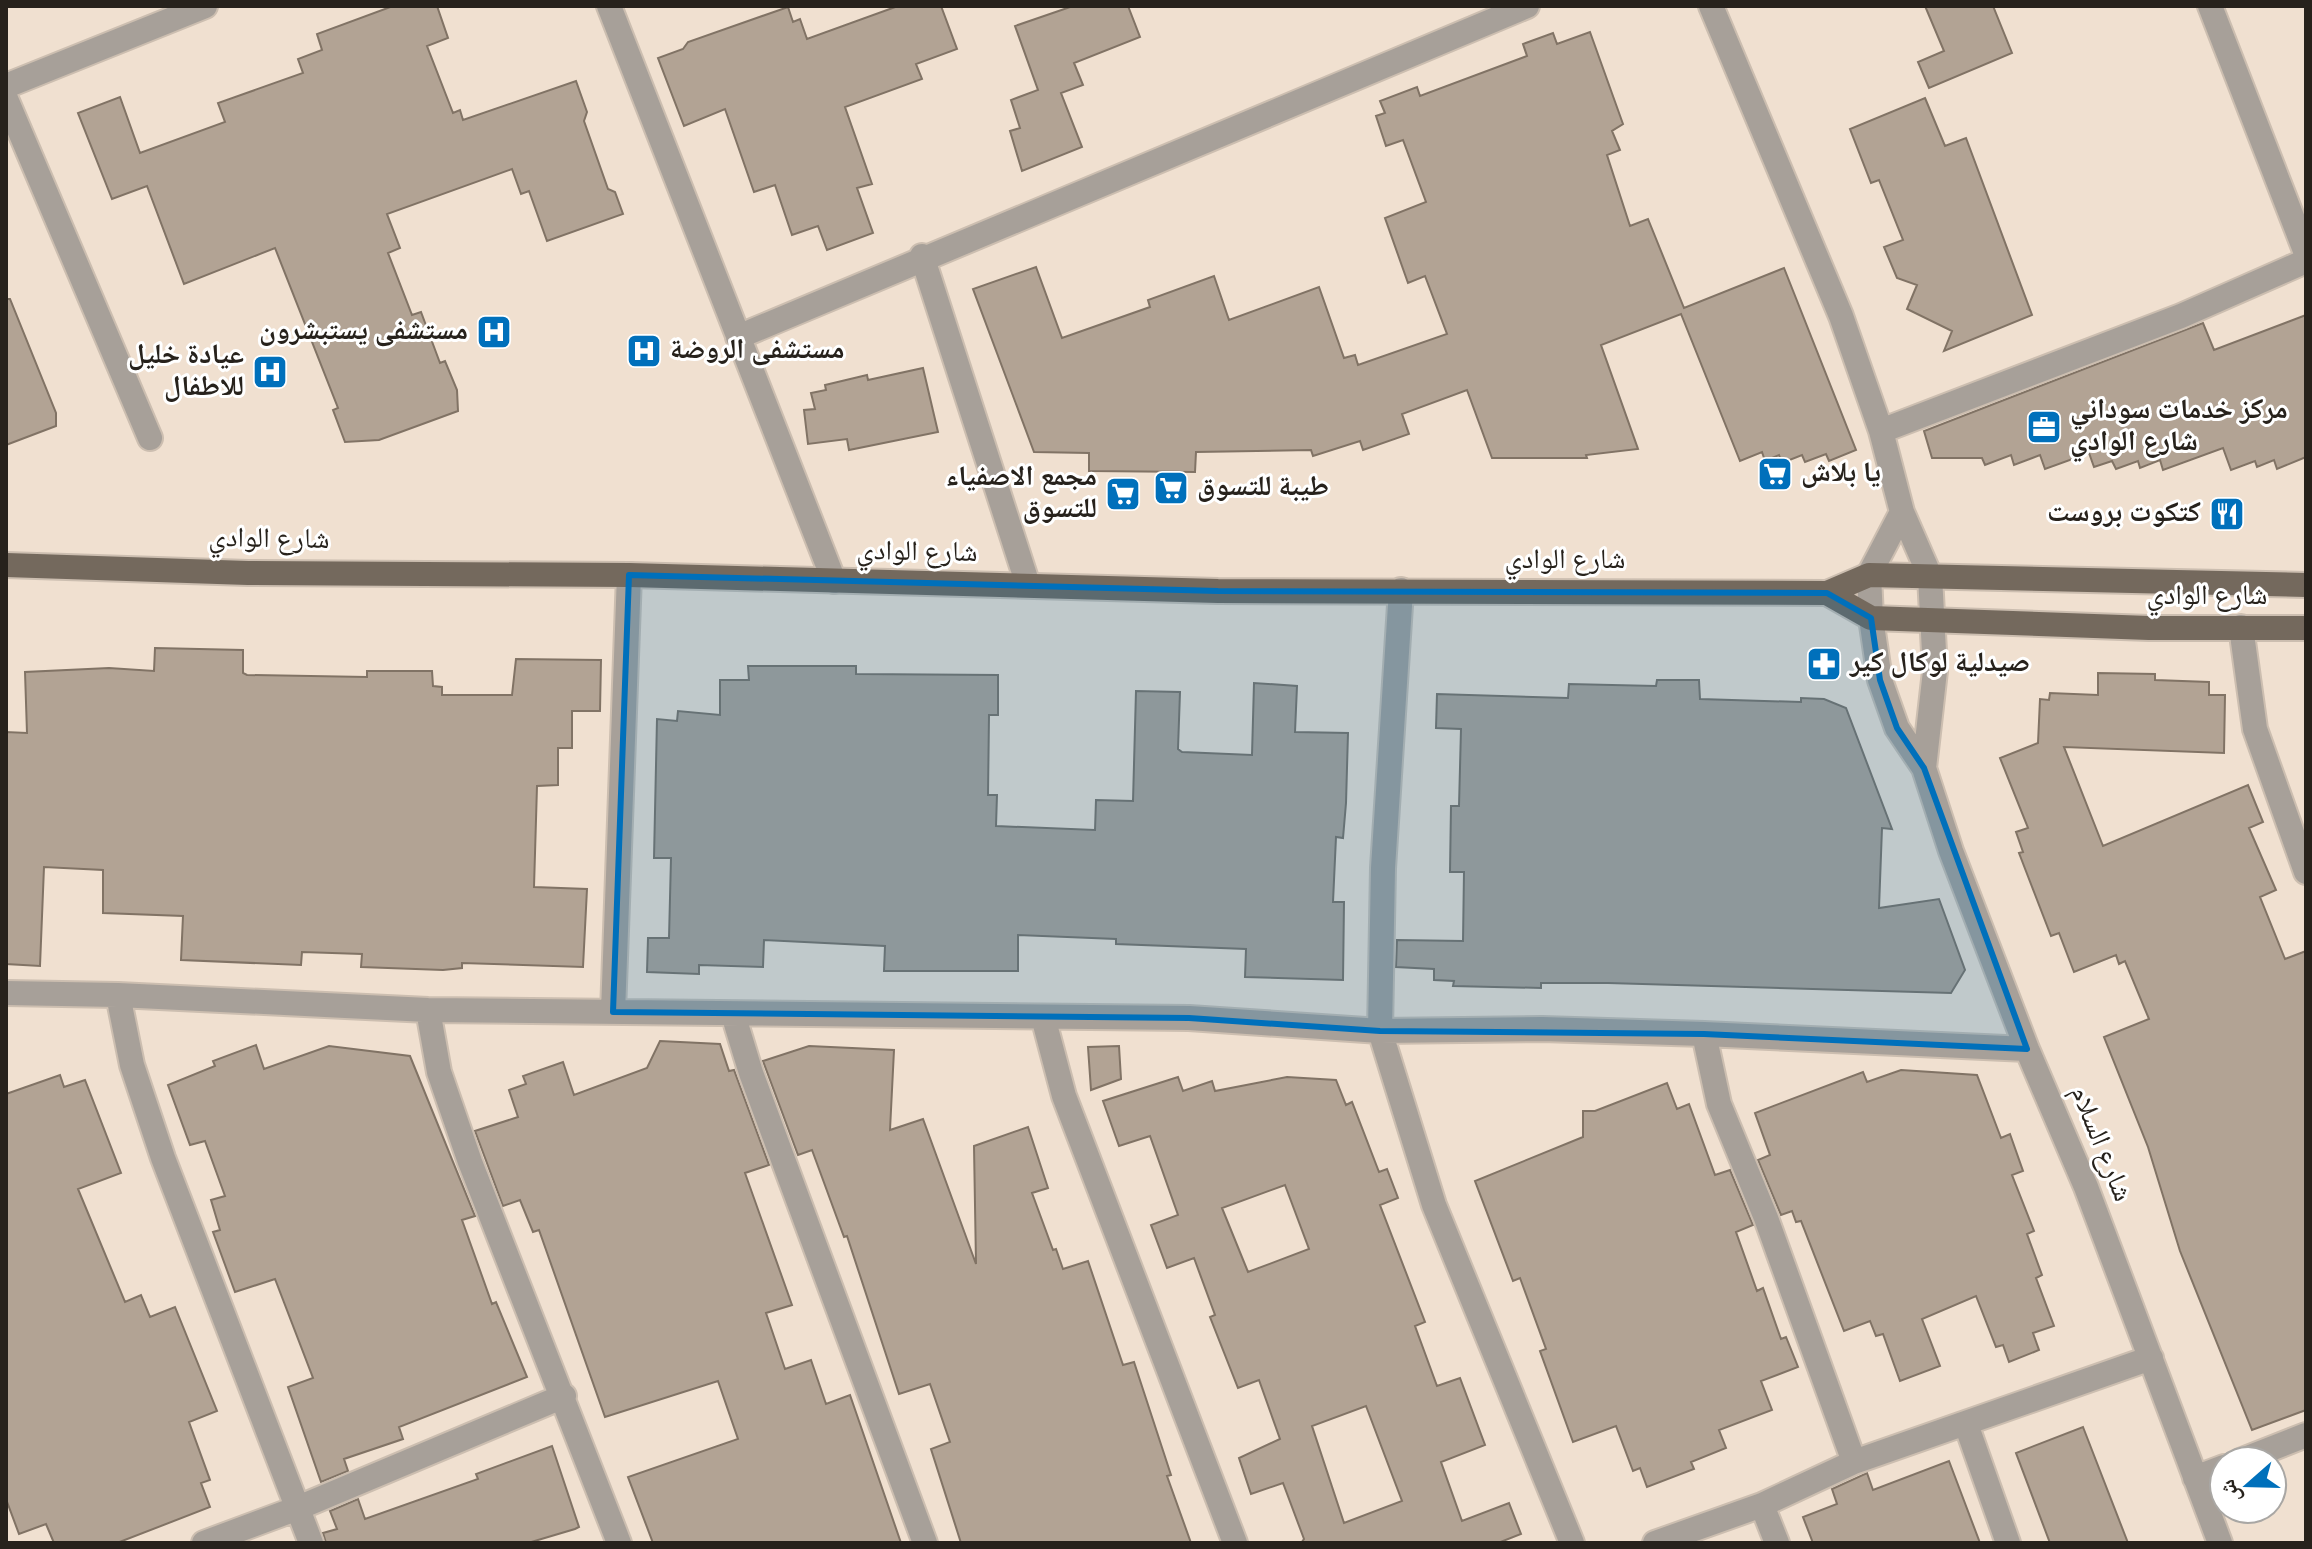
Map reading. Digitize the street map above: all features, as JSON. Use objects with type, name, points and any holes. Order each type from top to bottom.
[{"type":"main road","name":"شارع الوادي","points":[[6,565],[248,573],[629,575],[1218,591],[1827,593],[1869,575],[2306,585]]},
{"type":"main road","name":"شارع الوادي","points":[[1827,593],[1871,618],[2306,628]]},
{"type":"street","points":[[6,86],[205,6]]},
{"type":"street","points":[[609,6],[834,581]]},
{"type":"street","points":[[738,337],[922,256],[1527,6]]},
{"type":"street","name":"شارع السلام","points":[[1711,6],[1841,316],[1881,431],[1902,512],[1930,576],[1935,621],[1935,671],[1924,768]]},
{"type":"street","points":[[2210,6],[2306,253]]},
{"type":"street","points":[[6,99],[150,438]]},
{"type":"street","points":[[922,256],[1028,585]]},
{"type":"street","points":[[1881,431],[2181,316],[2306,261]]},
{"type":"street","points":[[1869,575],[1902,512]]},
{"type":"street","points":[[613,1012],[629,575]]},
{"type":"street","name":"شارع السلام","points":[[1869,575],[1871,618],[1880,680],[1897,728],[1924,768],[1951,851],[2027,1049],[2086,1187],[2220,1543]]},
{"type":"street","points":[[1401,590],[1383,868],[1380,1031],[1434,1205],[1572,1543]]},
{"type":"street","points":[[2241,627],[2255,729],[2306,872]]},
{"type":"street","points":[[6,993],[118,995],[428,1010],[1189,1018],[1380,1031],[1704,1034],[2027,1049]]},
{"type":"street","points":[[118,995],[132,1065],[163,1158],[311,1543]]},
{"type":"street","points":[[428,1010],[439,1072],[470,1162],[619,1543]]},
{"type":"street","points":[[733,1014],[751,1073],[925,1543]]},
{"type":"street","points":[[1043,1017],[1064,1096],[1235,1543]]},
{"type":"street","points":[[1704,1034],[1719,1104],[1766,1218],[1854,1462]]},
{"type":"street","points":[[1655,1543],[1762,1505],[1854,1462],[2151,1358]]},
{"type":"street","points":[[204,1543],[298,1508],[564,1396]]},
{"type":"street","points":[[1966,1424],[2008,1543]]},
{"type":"street","points":[[2281,1445],[2306,1435]]},
{"type":"street","points":[[2195,1478],[2208,1473]]},
{"type":"street","points":[[1762,1505],[1777,1543]]},
{"type":"highlighted area","points":[[629,575],[1218,591],[1827,593],[1871,618],[1880,680],[1897,728],[1924,768],[2027,1049],[1704,1034],[1380,1031],[1189,1018],[613,1012]]},
{"type":"building","points":[[393,6],[437,6],[448,38],[427,46],[453,113],[460,110],[463,120],[576,81],[587,112],[584,121],[608,189],[615,192],[623,214],[547,241],[529,191],[521,194],[512,169],[387,214],[400,248],[388,253],[412,315],[421,312],[440,363],[445,361],[457,390],[458,411],[379,440],[345,442],[333,410],[338,408],[275,248],[184,284],[147,186],[112,199],[78,113],[120,97],[140,153],[225,122],[218,103],[303,73],[298,59],[322,50],[317,34]]},
{"type":"building","points":[[898,6],[941,6],[957,49],[916,64],[922,79],[845,107],[872,184],[857,188],[873,233],[827,250],[818,226],[792,235],[775,185],[754,192],[725,109],[684,126],[658,58],[683,49],[688,42],[788,7],[793,22],[800,19],[807,39]]},
{"type":"building","points":[[1073,6],[1128,6],[1140,37],[1074,63],[1083,85],[1061,93],[1082,147],[1022,171],[1010,131],[1020,128],[1011,100],[1038,90],[1015,26]]},
{"type":"building","points":[[1925,6],[1993,6],[2012,53],[1929,88],[1918,62],[1944,51]]},
{"type":"building","points":[[1590,32],[1623,124],[1612,131],[1620,150],[1607,155],[1630,226],[1648,219],[1684,308],[1784,268],[1856,450],[1829,461],[1826,454],[1805,462],[1802,455],[1782,463],[1779,455],[1765,461],[1762,452],[1740,461],[1681,314],[1601,345],[1638,449],[1586,455],[1587,458],[1492,458],[1467,390],[1402,414],[1409,434],[1363,450],[1360,441],[1313,456],[1311,450],[1196,452],[1195,472],[1089,471],[1089,453],[1034,452],[973,289],[1036,267],[1062,338],[1150,307],[1148,300],[1214,276],[1229,320],[1319,287],[1344,358],[1355,355],[1358,365],[1447,334],[1425,276],[1408,283],[1385,218],[1426,202],[1403,140],[1386,146],[1376,116],[1385,113],[1380,101],[1417,87],[1420,96],[1527,56],[1523,44],[1553,33],[1557,44]]},
{"type":"building","points":[[1925,98],[1945,146],[1966,138],[2032,315],[1944,351],[1952,331],[1907,309],[1917,285],[1897,278],[1884,247],[1903,240],[1879,180],[1871,183],[1850,129]]},
{"type":"building","points":[[6,299],[10,299],[56,413],[56,426],[6,445]]},
{"type":"building","points":[[2306,315],[2306,457],[2277,469],[2274,460],[2257,467],[2255,461],[2231,470],[2223,448],[2163,470],[2160,460],[2140,468],[2138,461],[2116,469],[2112,461],[2094,467],[2089,453],[2045,469],[2040,455],[2014,465],[2011,455],[1985,465],[1982,458],[1932,458],[1924,431],[2203,323],[2214,350]]},
{"type":"building","points":[[923,368],[938,432],[849,450],[847,439],[808,444],[804,410],[815,409],[811,393],[826,390],[825,385],[867,375],[868,380]]},
{"type":"building","points":[[155,648],[243,650],[243,673],[247,675],[367,677],[367,671],[432,671],[433,686],[442,687],[442,695],[512,695],[516,659],[601,660],[600,711],[572,711],[572,748],[558,748],[558,785],[537,786],[534,887],[587,889],[583,967],[462,963],[462,968],[443,970],[361,967],[362,954],[302,952],[301,965],[181,960],[183,916],[103,913],[103,870],[44,867],[40,966],[6,964],[6,732],[27,733],[25,672],[109,668],[154,671]]},
{"type":"building","points":[[748,666],[856,666],[856,674],[998,675],[998,715],[989,715],[988,795],[997,795],[996,826],[1095,830],[1096,800],[1133,801],[1136,691],[1180,692],[1178,749],[1182,752],[1252,755],[1254,683],[1297,686],[1295,732],[1348,733],[1343,838],[1336,837],[1333,902],[1344,902],[1343,980],[1245,977],[1246,949],[1116,944],[1116,939],[1018,935],[1018,971],[884,971],[885,946],[764,940],[763,967],[699,965],[699,974],[647,972],[648,938],[669,938],[671,858],[654,858],[657,719],[677,721],[678,711],[720,715],[720,680],[749,680]]},
{"type":"building","points":[[2098,673],[2155,674],[2155,680],[2209,682],[2209,695],[2225,695],[2224,753],[2064,747],[2103,846],[2248,785],[2263,822],[2249,828],[2276,890],[2260,897],[2285,959],[2306,951],[2306,1410],[2252,1430],[2180,1251],[2148,1147],[2104,1037],[2149,1019],[2125,961],[2119,964],[2116,955],[2074,972],[2059,933],[2051,936],[2019,853],[2023,852],[2016,832],[2028,828],[2000,758],[2038,743],[2040,699],[2049,700],[2050,693],[2098,695]]},
{"type":"building","points":[[1657,680],[1699,680],[1700,699],[1801,702],[1801,698],[1824,699],[1846,708],[1892,829],[1882,828],[1879,908],[1939,899],[1965,970],[1951,993],[1608,983],[1541,983],[1541,988],[1453,986],[1454,981],[1434,980],[1434,969],[1396,967],[1397,940],[1463,941],[1464,872],[1450,872],[1451,806],[1459,806],[1461,729],[1436,728],[1437,694],[1568,698],[1569,684],[1656,686]]},
{"type":"building","points":[[660,1041],[720,1044],[729,1071],[734,1070],[769,1165],[745,1173],[792,1305],[766,1313],[785,1369],[811,1360],[826,1404],[850,1395],[901,1543],[653,1543],[628,1477],[738,1439],[718,1381],[605,1417],[539,1230],[533,1232],[520,1200],[503,1206],[475,1131],[518,1117],[509,1090],[526,1084],[523,1076],[563,1062],[574,1095],[647,1068]]},
{"type":"building","points":[[256,1045],[264,1069],[329,1046],[410,1056],[475,1216],[462,1220],[492,1304],[496,1302],[527,1377],[399,1427],[403,1439],[344,1459],[348,1471],[321,1482],[288,1387],[313,1378],[275,1279],[235,1292],[213,1232],[220,1230],[211,1200],[225,1196],[205,1141],[190,1145],[168,1085],[215,1066],[213,1061]]},
{"type":"building","points":[[809,1046],[894,1050],[890,1130],[923,1119],[976,1264],[974,1146],[1028,1127],[1048,1188],[1032,1193],[1053,1250],[1056,1249],[1063,1269],[1088,1261],[1123,1365],[1134,1362],[1171,1475],[1167,1476],[1191,1543],[961,1543],[931,1449],[950,1442],[930,1384],[899,1394],[847,1236],[844,1237],[812,1150],[798,1155],[763,1061]]},
{"type":"building","points":[[1119,1046],[1121,1079],[1091,1090],[1088,1047]]},
{"type":"building","points":[[1901,1070],[1977,1075],[2001,1138],[2010,1134],[2023,1171],[2012,1175],[2034,1231],[2027,1234],[2042,1275],[2036,1278],[2054,1326],[2033,1333],[2039,1350],[2009,1362],[2003,1345],[1996,1347],[1976,1296],[1922,1319],[1940,1366],[1900,1381],[1883,1334],[1876,1336],[1870,1321],[1844,1331],[1801,1221],[1796,1222],[1792,1211],[1781,1215],[1758,1160],[1770,1155],[1755,1113],[1863,1072],[1867,1082]]},
{"type":"building","points":[[60,1075],[64,1087],[85,1080],[121,1173],[78,1189],[125,1302],[141,1295],[150,1317],[175,1307],[217,1411],[189,1422],[210,1480],[201,1483],[210,1507],[117,1543],[54,1543],[46,1524],[19,1534],[6,1499],[6,1094]]},
{"type":"building","points":[[1178,1077],[1183,1091],[1212,1081],[1215,1091],[1287,1077],[1336,1080],[1346,1105],[1352,1102],[1379,1172],[1387,1169],[1398,1198],[1380,1205],[1425,1322],[1415,1326],[1437,1386],[1460,1378],[1485,1445],[1441,1462],[1462,1521],[1509,1503],[1521,1534],[1498,1543],[1301,1543],[1304,1539],[1283,1483],[1251,1494],[1239,1458],[1280,1439],[1259,1380],[1238,1388],[1210,1317],[1215,1315],[1194,1258],[1167,1268],[1151,1225],[1178,1215],[1150,1136],[1119,1146],[1103,1101]],"holes":[[[1285,1185],[1309,1249],[1248,1272],[1222,1208]],[[1366,1406],[1402,1501],[1344,1523],[1312,1426]]]},
{"type":"building","points":[[1667,1083],[1677,1109],[1689,1104],[1715,1175],[1730,1170],[1753,1225],[1736,1232],[1757,1291],[1763,1288],[1781,1339],[1786,1337],[1798,1367],[1761,1381],[1772,1410],[1719,1430],[1726,1448],[1691,1462],[1694,1469],[1647,1487],[1640,1468],[1633,1471],[1616,1426],[1573,1442],[1540,1351],[1546,1349],[1520,1278],[1513,1281],[1475,1181],[1583,1137],[1583,1111],[1595,1111]]},
{"type":"building","points":[[2083,1427],[2128,1543],[2050,1543],[2016,1453]]},
{"type":"building","points":[[552,1446],[579,1527],[575,1529],[528,1543],[326,1543],[323,1533],[337,1529],[330,1511],[358,1499],[365,1519],[478,1479],[476,1474]]},
{"type":"building","points":[[1949,1461],[1980,1543],[1813,1543],[1803,1517],[1837,1504],[1832,1489],[1867,1473],[1873,1490]]},
{"type":"place","name":"مستشفى يستبشرون","points":[[494,332]]},
{"type":"place","name":"مستشفى الروضة","points":[[644,351]]},
{"type":"place","name":"عيادة خليل للاطفال","points":[[270,372]]},
{"type":"place","name":"مركز خدمات سوداني شارع الوادي","points":[[2044,427]]},
{"type":"place","name":"يا بلاش","points":[[1775,474]]},
{"type":"place","name":"طيبة للتسوق","points":[[1171,488]]},
{"type":"place","name":"مجمع الاصفياء للتسوق","points":[[1123,494]]},
{"type":"place","name":"كتكوت بروست","points":[[2227,514]]},
{"type":"place","name":"صيدلية لوكال كير","points":[[1824,664]]}]
